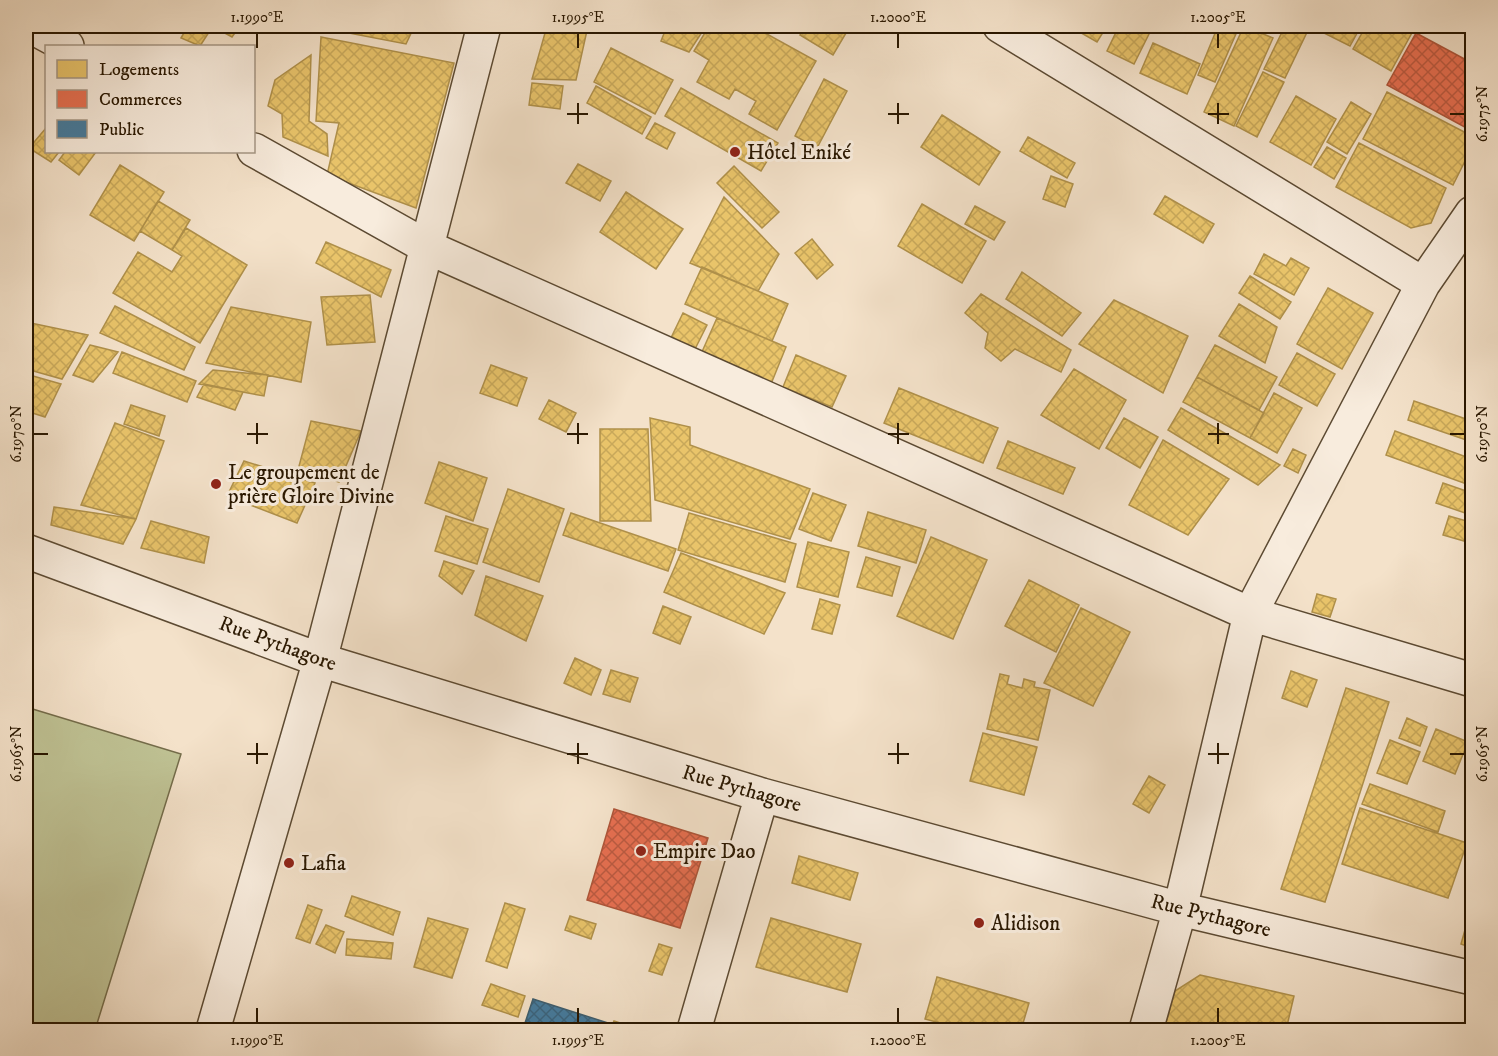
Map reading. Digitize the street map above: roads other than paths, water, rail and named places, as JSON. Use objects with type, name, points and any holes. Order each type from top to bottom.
[{"type":"street","points":[[30,26],[65,45]]},
{"type":"street","points":[[213,1030],[320,660],[484,26]]},
{"type":"street","points":[[1000,26],[1423,284]]},
{"type":"street","points":[[255,151],[427,247],[1250,614],[1473,680]]},
{"type":"street","points":[[1146,1030],[1180,909],[1250,614],[1423,284],[1473,213]]},
{"type":"street","name":"Rue Pythagore","points":[[26,551],[320,660],[762,795],[1180,909],[1473,978]]},
{"type":"street","points":[[694,1030],[762,795]]},
{"type":"place","name":"Hôtel Eniké","points":[[735,152]]},
{"type":"place","name":"Le groupement de prière Gloire Divine","points":[[216,484]]},
{"type":"place","name":"Empire Dao","points":[[641,851]]},
{"type":"place","name":"Lafia","points":[[289,863]]},
{"type":"place","name":"Alidison","points":[[979,923]]}]
